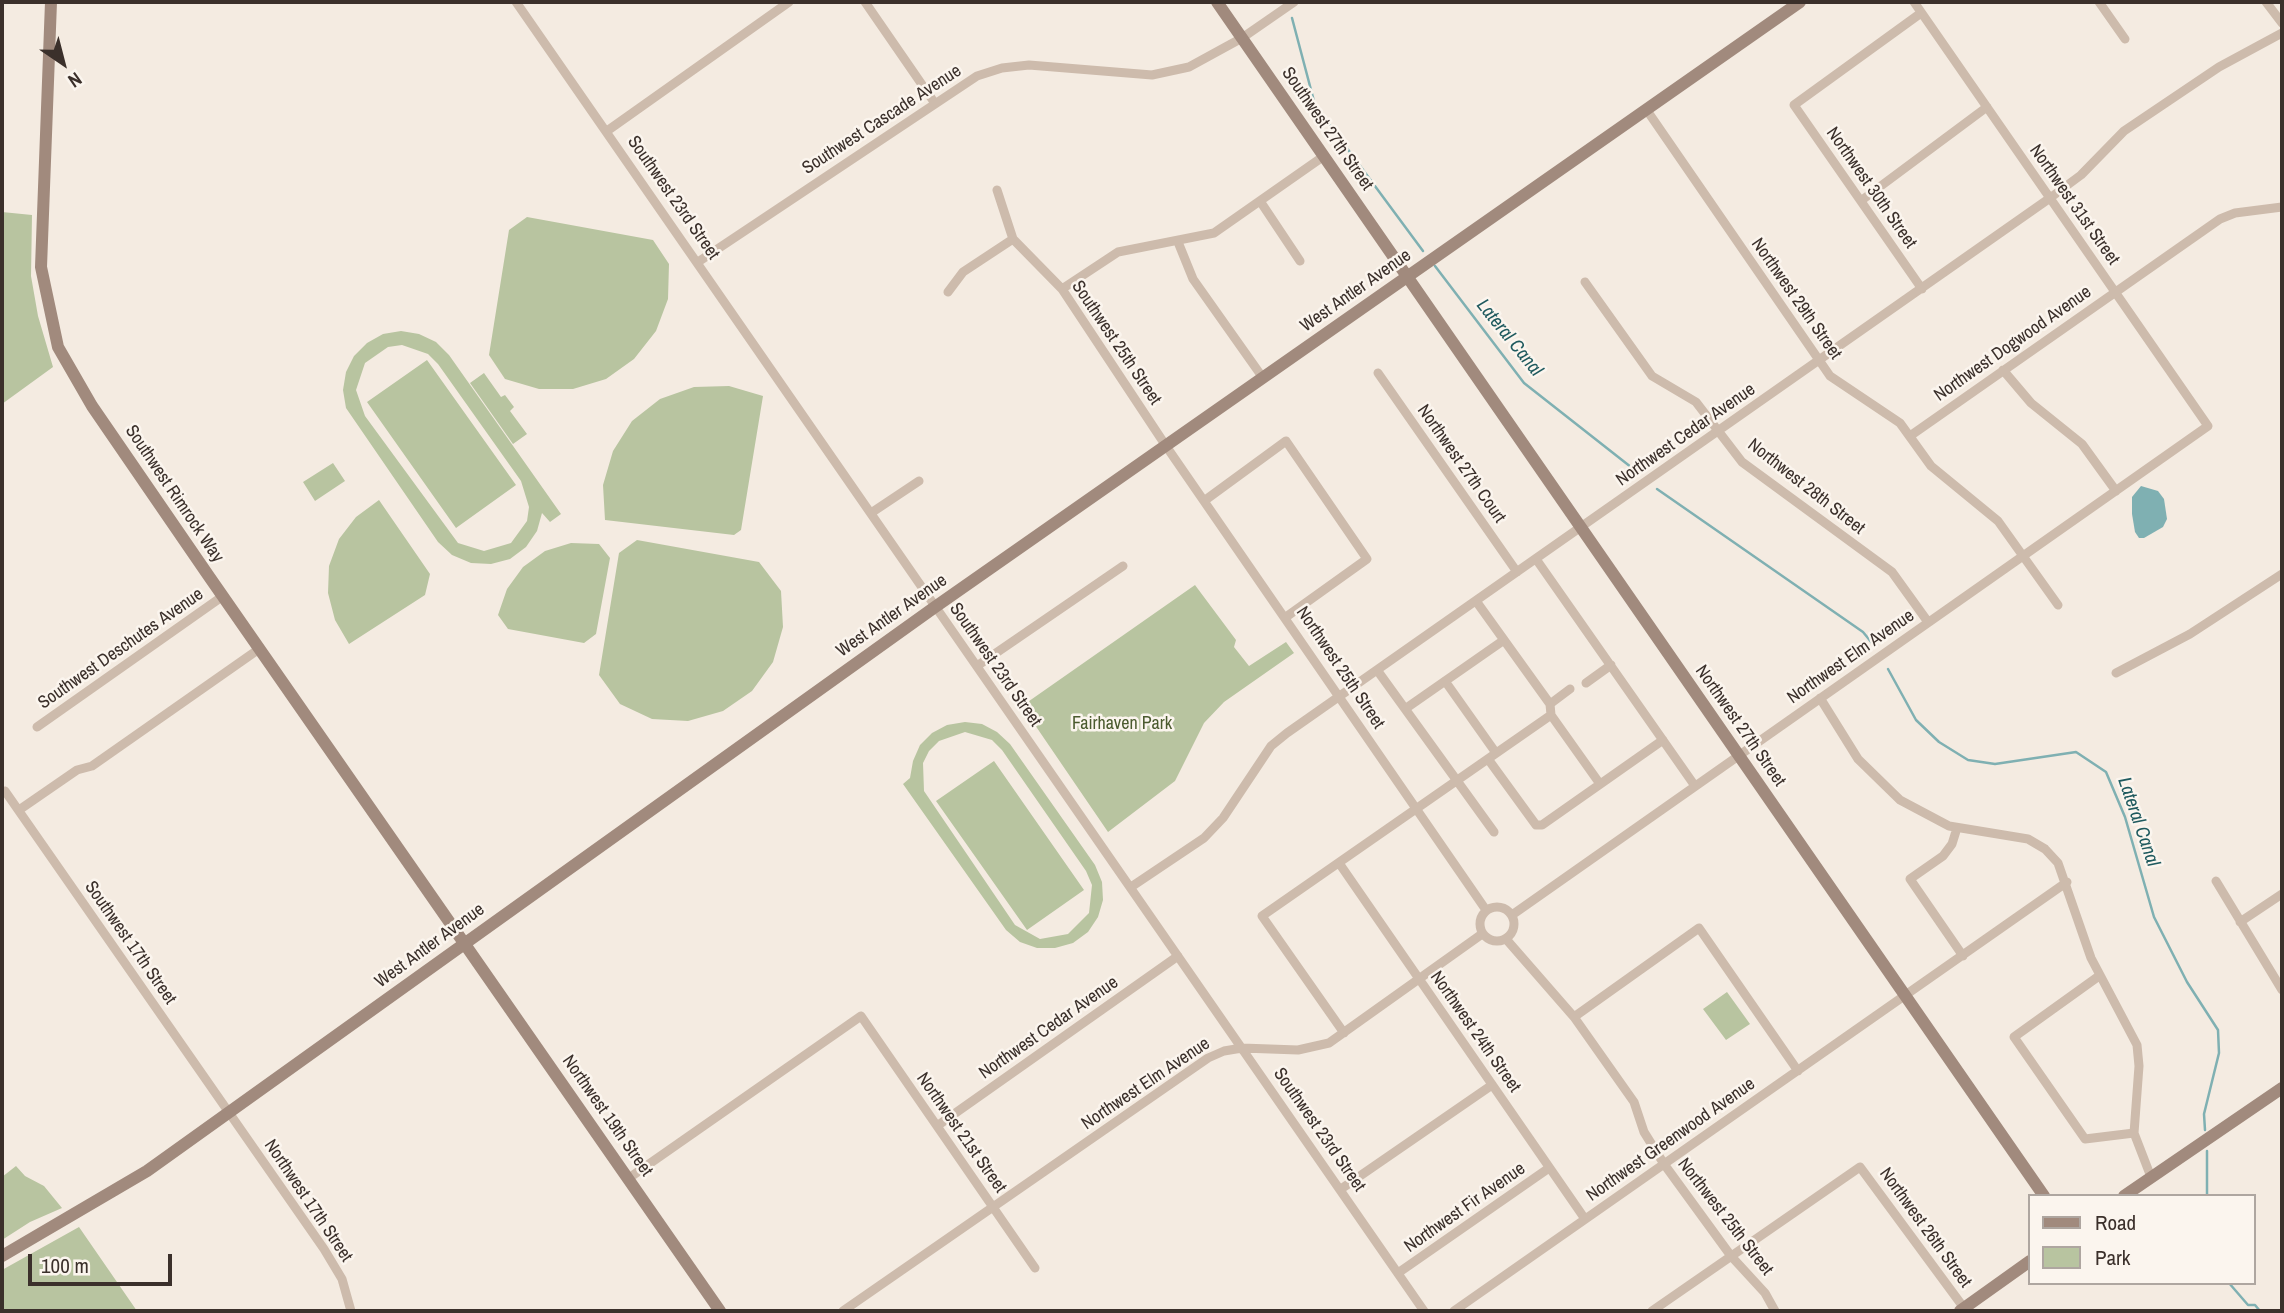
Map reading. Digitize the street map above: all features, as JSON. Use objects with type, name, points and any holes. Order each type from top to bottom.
[{"type":"street","name":"Southwest Rimrock Way","points":[[51,2],[41,267],[56,340],[92,406],[465,942]]},
{"type":"street","name":"Southwest 23rd Street","points":[[516,2],[1424,1311]]},
{"type":"street","points":[[607,131],[789,2]]},
{"type":"street","points":[[865,2],[934,102]]},
{"type":"street","name":"Southwest 27th Street","points":[[1217,2],[1408,277]]},
{"type":"street","name":"Southwest Cascade Avenue","points":[[698,262],[934,102],[977,76],[1002,68],[1029,65],[1152,75],[1189,67],[1242,38],[1294,2]]},
{"type":"street","name":"West Antler Avenue","points":[[2,1256],[102,1201],[229,1113],[935,607],[1800,2]]},
{"type":"street","name":"Northwest 31st Street","points":[[1914,2],[2208,426]]},
{"type":"street","points":[[2099,2],[2125,39]]},
{"type":"street","points":[[2266,2],[2282,23]]},
{"type":"street","name":"Northwest 30th Street","points":[[1921,13],[1794,105],[1922,289]]},
{"type":"street","name":"Northwest Cedar Avenue","points":[[1131,887],[1204,838],[1223,818],[1271,746],[2050,198],[2081,175],[2124,131],[2218,67],[2282,33]]},
{"type":"street","points":[[1862,200],[1987,107]]},
{"type":"street","name":"Northwest 29th Street","points":[[1646,109],[1819,360],[1845,389],[1900,423],[1931,466],[1998,521],[2058,605]]},
{"type":"street","points":[[1062,289],[1101,260],[1118,252],[1214,233],[1324,156]]},
{"type":"street","name":"Southwest 25th Street","points":[[997,190],[1013,239],[1062,289],[1166,446]]},
{"type":"street","points":[[1260,201],[1300,261]]},
{"type":"street","name":"Northwest Dogwood Avenue","points":[[1910,436],[2220,219],[2235,213],[2282,207]]},
{"type":"street","points":[[948,292],[963,272],[1013,239]]},
{"type":"street","points":[[1178,242],[1193,279],[1263,378]]},
{"type":"street","name":"Northwest 27th Street","points":[[1408,277],[2043,1194]]},
{"type":"street","name":"Northwest 28th Street","points":[[1585,282],[1652,376],[1696,402],[1742,462],[1892,572],[1928,622]]},
{"type":"street","points":[[2003,370],[2031,403],[2082,444],[2116,491]]},
{"type":"street","name":"Northwest 27th Court","points":[[1378,373],[1517,572]]},
{"type":"street","name":"Northwest Elm Avenue","points":[[1512,915],[2208,426]]},
{"type":"street","points":[[1204,501],[1286,442],[1367,559],[1286,617]]},
{"type":"street","name":"Northwest 25th Street","points":[[1166,446],[1486,910]]},
{"type":"street","points":[[871,513],[919,481]]},
{"type":"street","points":[[1536,559],[1695,786]]},
{"type":"street","points":[[977,666],[1123,566]]},
{"type":"street","points":[[2116,673],[2190,634],[2282,574]]},
{"type":"street","name":"Southwest Deschutes Avenue","points":[[37,727],[223,596]]},
{"type":"street","points":[[1476,601],[1550,704],[1551,715],[1600,784]]},
{"type":"street","points":[[1405,709],[1504,639]]},
{"type":"street","points":[[19,810],[77,770],[92,766],[260,649]]},
{"type":"street","points":[[1586,683],[1611,665]]},
{"type":"street","points":[[1377,670],[1494,832]]},
{"type":"street","points":[[1445,681],[1536,825],[1542,825],[1663,740]]},
{"type":"street","points":[[1550,704],[1570,689]]},
{"type":"street","points":[[1820,698],[1858,759],[1900,800],[1928,817],[1957,828],[2028,839],[2045,849],[2058,863],[2099,976],[2137,1045],[2140,1066],[2134,1133],[2151,1177]]},
{"type":"street","points":[[1344,1033],[1262,916],[1551,715]]},
{"type":"street","name":"Southwest 17th Street","points":[[5,791],[229,1113]]},
{"type":"street","points":[[1957,828],[1952,844],[1943,856],[1910,879],[1963,956]]},
{"type":"street","name":"Northwest 24th Street","points":[[1339,863],[1585,1219]]},
{"type":"street","points":[[2216,881],[2282,990]]},
{"type":"street","name":"Northwest Greenwood Avenue","points":[[1454,1311],[2067,882]]},
{"type":"street","points":[[2240,922],[2282,894]]},
{"type":"street","points":[[1497,906],[1512,915],[1513,931],[1506,939],[1491,941],[1482,934],[1479,924],[1486,910],[1497,906]]},
{"type":"street","points":[[1574,1017],[1699,928],[1798,1071]]},
{"type":"street","name":"Northwest Elm Avenue","points":[[843,1311],[1208,1058],[1224,1051],[1242,1048],[1314,1048],[1344,1033],[1482,934]]},
{"type":"street","name":"Northwest 25th Street","points":[[1506,939],[1574,1017],[1634,1102],[1644,1132],[1664,1164],[1731,1256],[1765,1293],[1775,1311]]},
{"type":"street","name":"Northwest 19th Street","points":[[465,942],[720,1311]]},
{"type":"street","name":"Northwest Cedar Avenue","points":[[937,1126],[1178,956]]},
{"type":"street","points":[[2099,976],[2014,1037],[2085,1139],[2134,1133]]},
{"type":"street","name":"Northwest 21st Street","points":[[629,1178],[861,1016],[1035,1268]]},
{"type":"street","points":[[1341,1189],[1492,1085]]},
{"type":"street","points":[[2127,1194],[2282,1088]]},
{"type":"street","name":"Northwest 17th Street","points":[[229,1113],[324,1249],[342,1279],[351,1311]]},
{"type":"street","name":"Northwest 26th Street","points":[[1731,1256],[1860,1167],[1962,1310]]},
{"type":"street","name":"Northwest Fir Avenue","points":[[1398,1273],[1549,1168]]},
{"type":"street","points":[[1652,1311],[1731,1256]]},
{"type":"street","points":[[1962,1310],[2028,1262]]},
{"type":"green space","points":[[2,212],[32,215],[31,276],[38,316],[53,367],[2,404]]},
{"type":"green space","points":[[527,217],[653,240],[669,264],[668,299],[656,331],[634,359],[606,379],[573,389],[539,389],[505,379],[489,355],[509,230]]},
{"type":"green space","points":[[401,331],[419,334],[436,342],[449,355],[561,514],[550,522],[542,513],[537,531],[526,547],[510,559],[491,564],[471,563],[452,555],[438,542],[346,408],[343,390],[346,372],[354,356],[367,343],[383,334]],"holes":[[[402,345],[428,354],[438,364],[521,481],[529,507],[527,521],[511,543],[484,551],[458,543],[365,416],[356,390],[365,363],[388,347]]]},
{"type":"green space","points":[[427,360],[516,485],[456,528],[367,402]]},
{"type":"green space","points":[[484,373],[501,397],[505,395],[514,407],[510,411],[527,434],[513,444],[470,383]]},
{"type":"green space","points":[[729,386],[763,396],[741,530],[734,535],[605,520],[603,485],[613,451],[632,421],[660,399],[694,387]]},
{"type":"green space","points":[[333,463],[345,481],[315,501],[303,482]]},
{"type":"green space","points":[[379,500],[430,574],[425,595],[349,644],[335,620],[328,593],[329,566],[339,539],[356,517]]},
{"type":"green space","points":[[637,540],[759,562],[781,591],[783,627],[773,662],[752,691],[723,711],[688,721],[652,719],[620,704],[599,675],[619,553]]},
{"type":"green space","points":[[571,543],[599,544],[610,558],[596,634],[584,643],[508,629],[498,615],[507,589],[523,567],[545,551]]},
{"type":"green space","name":"Fairhaven Park","points":[[1195,585],[1236,640],[1234,647],[1249,666],[1286,642],[1294,653],[1224,702],[1204,723],[1175,781],[1108,832],[1022,706]]},
{"type":"green space","points":[[965,722],[982,724],[997,732],[1010,744],[1095,865],[1102,882],[1103,900],[1098,917],[1088,932],[1073,943],[1055,948],[1037,948],[1020,942],[1006,930],[903,784],[910,778],[920,745],[932,733],[947,725]],"holes":[[[965,732],[992,740],[1002,750],[1086,871],[1092,885],[1089,913],[1068,934],[1040,939],[1015,925],[924,791],[923,763],[929,751],[939,741]]]},
{"type":"green space","points":[[994,761],[1084,890],[1027,930],[936,801]]},
{"type":"green space","points":[[1727,992],[1750,1024],[1726,1040],[1703,1009]]},
{"type":"green space","points":[[16,1166],[25,1176],[44,1186],[62,1208],[30,1222],[2,1240],[2,1177]]},
{"type":"green space","points":[[79,1227],[137,1311],[2,1311],[2,1270]]},
{"type":"water","points":[[2141,486],[2158,491],[2164,499],[2167,519],[2163,527],[2144,538],[2139,538],[2135,532],[2132,514],[2132,497]]},
{"type":"waterway","name":"Lateral Canal","points":[[1292,18],[1315,105],[1423,251]]},
{"type":"waterway","name":"Lateral Canal","points":[[1435,266],[1524,383],[1636,471]]},
{"type":"waterway","name":"Lateral Canal","points":[[1657,489],[1863,632],[1872,643]]},
{"type":"waterway","name":"Lateral Canal","points":[[1888,669],[1916,720],[1939,742],[1968,760],[1995,764],[2076,752],[2106,772],[2125,817],[2154,917],[2187,982],[2218,1030],[2219,1053],[2204,1114],[2205,1130]]},
{"type":"waterway","name":"Lateral Canal","points":[[2207,1151],[2207,1194]]},
{"type":"waterway","name":"Lateral Canal","points":[[2231,1285],[2248,1305],[2255,1305],[2260,1311]]}]
